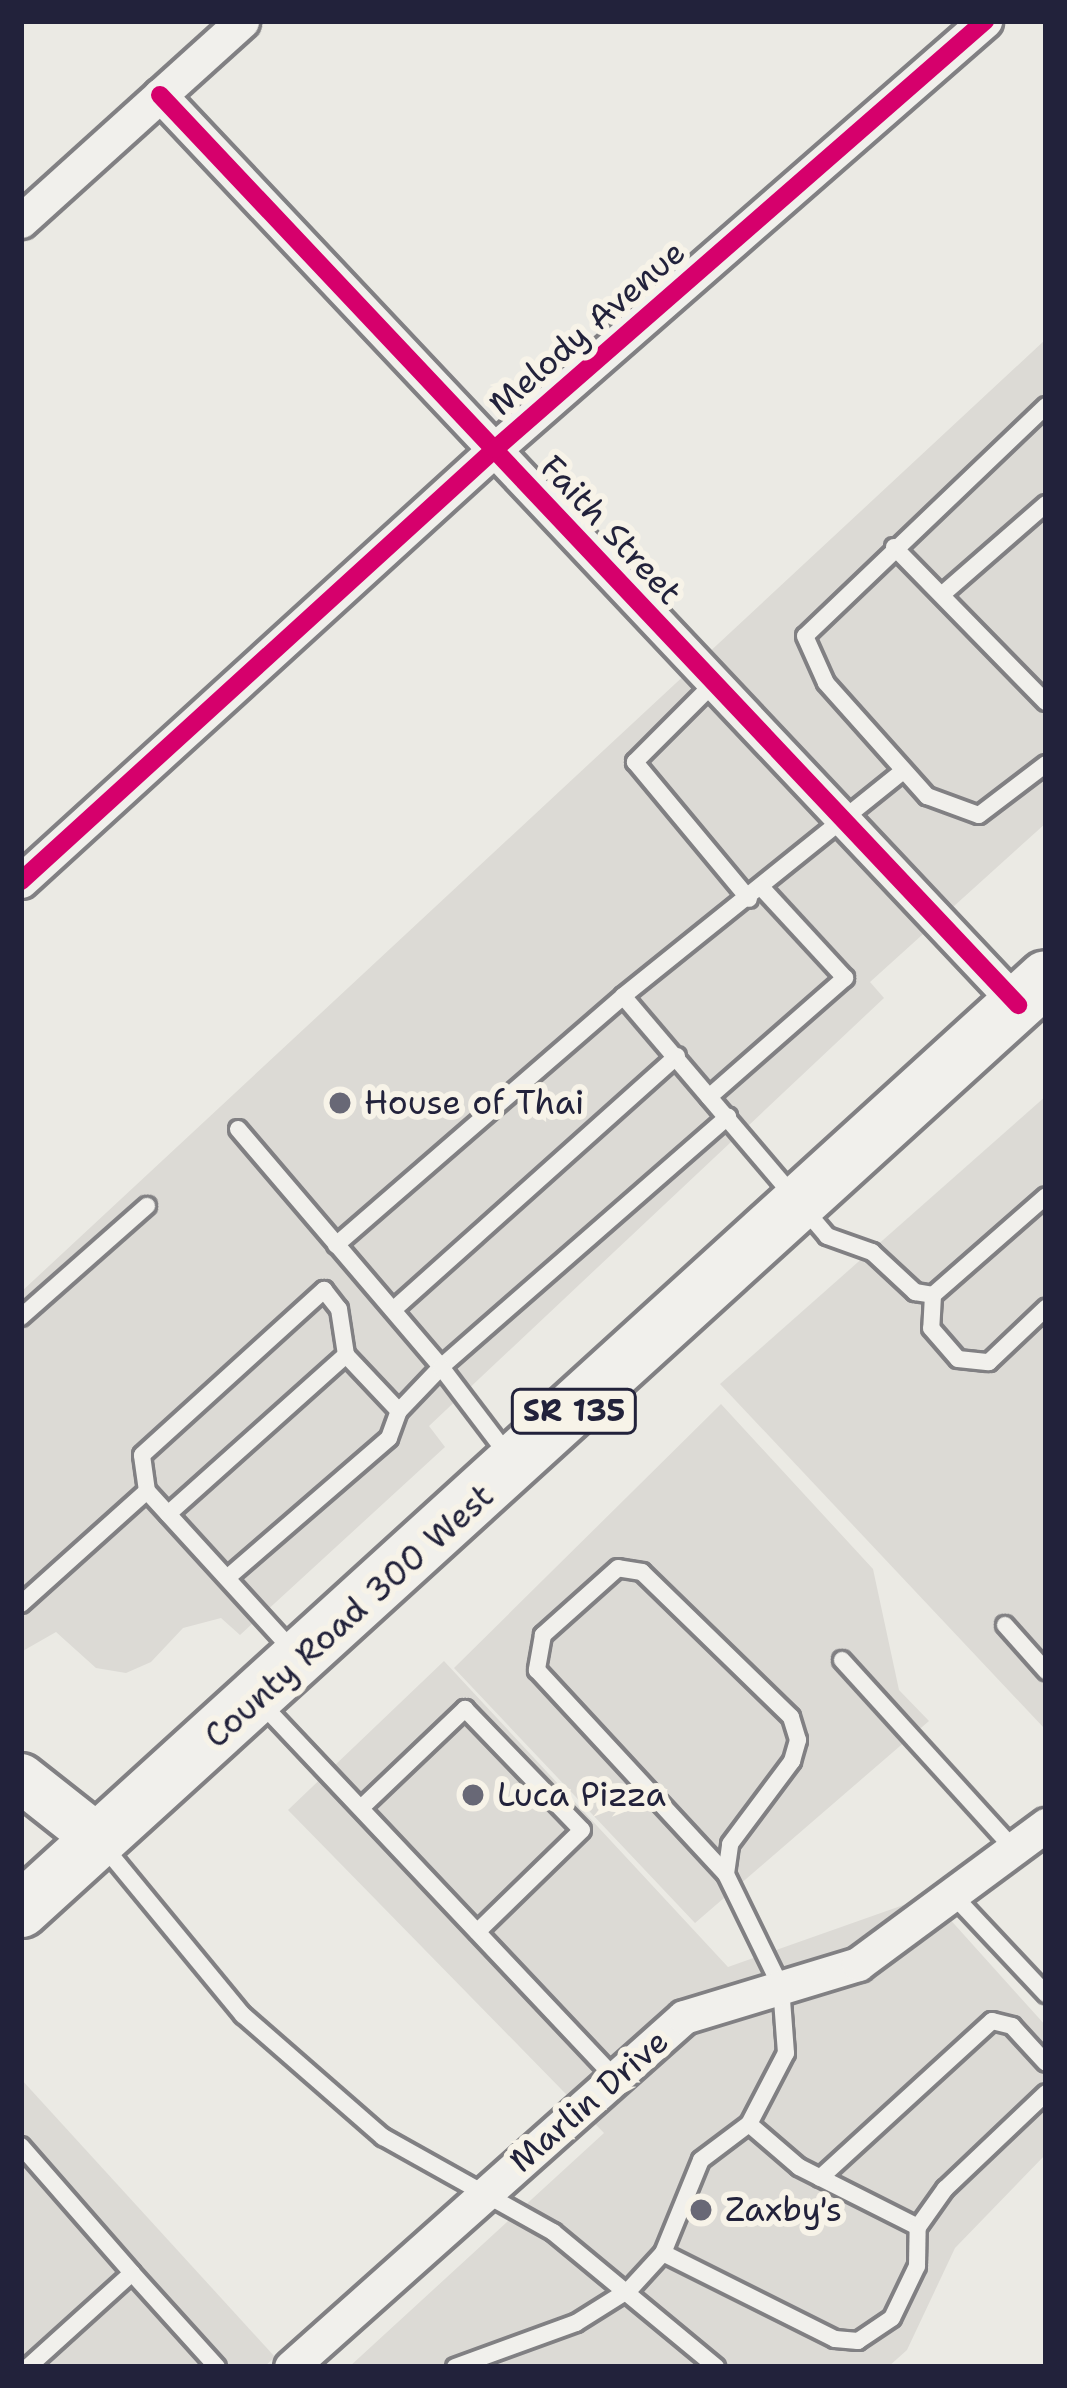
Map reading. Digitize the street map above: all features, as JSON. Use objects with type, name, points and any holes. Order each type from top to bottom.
[{"type":"main road","name":"County Road 300 West","points":[[21,1910],[258,1700],[1032,991]]},
{"type":"main road","points":[[21,1778],[97,1838]]},
{"type":"street","points":[[21,221],[242,21]]},
{"type":"street","name":"Melody Avenue","points":[[21,881],[495,449],[985,21]]},
{"type":"street","name":"Faith Street","points":[[160,95],[846,824],[1032,991]]},
{"type":"street","name":"Marlin Drive","points":[[291,2367],[685,2017],[858,1964],[1046,1825]]},
{"type":"lane","points":[[1046,406],[805,636],[826,683],[927,796],[979,815],[1046,764]]},
{"type":"lane","points":[[945,592],[1046,504]]},
{"type":"lane","points":[[894,547],[945,592],[1046,702]]},
{"type":"lane","points":[[710,1097],[844,978],[756,894],[635,762],[714,683]]},
{"type":"lane","points":[[336,1245],[623,996],[846,824],[903,771]]},
{"type":"lane","points":[[623,996],[827,1236],[872,1252],[914,1292],[933,1295]]},
{"type":"lane","points":[[393,1310],[677,1056]]},
{"type":"lane","points":[[226,1578],[389,1438],[399,1411],[441,1367],[728,1117]]},
{"type":"lane","points":[[238,1129],[441,1367],[515,1465]]},
{"type":"lane","points":[[1046,1196],[933,1295],[931,1328],[958,1358],[989,1361],[1046,1308]]},
{"type":"lane","points":[[21,1317],[147,1206]]},
{"type":"lane","points":[[302,1660],[147,1491],[142,1456],[324,1290],[339,1310],[346,1355],[399,1411]]},
{"type":"lane","points":[[168,1514],[346,1355]]},
{"type":"lane","points":[[21,1604],[147,1491]]},
{"type":"lane","points":[[455,2367],[576,2323],[630,2289],[664,2253],[700,2160],[749,2124],[786,2053],[782,1988],[726,1874],[537,1670],[543,1635],[618,1568],[642,1571],[791,1717],[798,1740],[792,1761],[730,1844],[726,1874]]},
{"type":"lane","points":[[1005,1625],[1046,1670]]},
{"type":"lane","points":[[842,1660],[1015,1850]]},
{"type":"lane","points":[[258,1700],[615,2078]]},
{"type":"lane","points":[[361,1808],[465,1709],[582,1830],[477,1932]]},
{"type":"lane","points":[[97,1838],[243,2015],[383,2137],[485,2192],[630,2289],[716,2367]]},
{"type":"lane","points":[[953,1895],[1046,1994]]},
{"type":"lane","points":[[820,2178],[992,2021],[1012,2026],[1046,2062]]},
{"type":"lane","points":[[664,2253],[835,2339],[858,2342],[892,2318],[917,2266],[918,2227],[945,2189],[1046,2093]]},
{"type":"lane","points":[[749,2124],[820,2178],[918,2227]]},
{"type":"lane","points":[[21,2146],[217,2367]]},
{"type":"lane","points":[[28,2367],[133,2273]]},
{"type":"shaded area","points":[[1046,339],[1046,823],[870,982],[884,998],[429,1426],[445,1447],[240,1635],[221,1618],[183,1628],[151,1662],[126,1673],[96,1668],[56,1632],[21,1652],[21,1292]]},
{"type":"shaded area","points":[[1046,1096],[1046,1726],[1044,1728],[720,1384]]},
{"type":"shaded area","points":[[721,1404],[873,1569],[899,1690],[929,1721],[695,1923],[454,1668]]},
{"type":"shaded area","points":[[444,1661],[728,1967],[929,1896],[1046,2026],[1046,2154],[955,2248],[907,2350],[888,2367],[349,2367],[604,2133],[288,1810]]},
{"type":"shaded area","points":[[21,2079],[275,2357],[264,2367],[21,2367]]},
{"type":"cycle path","points":[[21,881],[495,449],[985,21]]},
{"type":"cycle path","points":[[160,95],[1018,1005]]},
{"type":"place","name":"House of Thai","points":[[340,1103]]},
{"type":"place","name":"Luca Pizza","points":[[473,1795]]},
{"type":"place","name":"Zaxby's","points":[[701,2210]]}]
